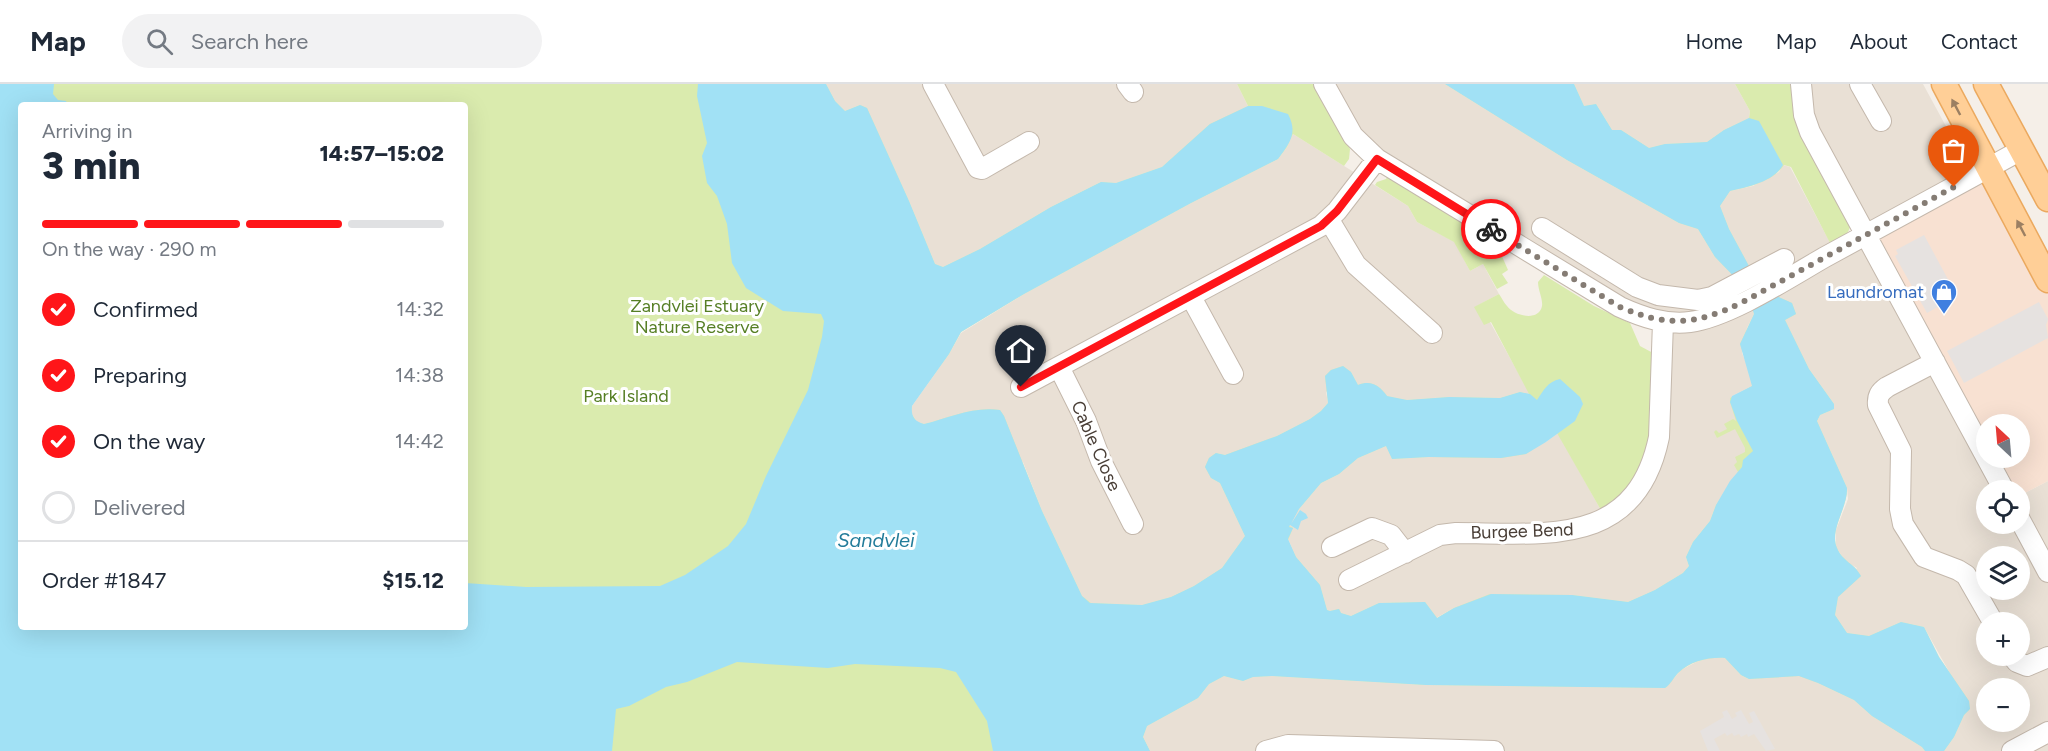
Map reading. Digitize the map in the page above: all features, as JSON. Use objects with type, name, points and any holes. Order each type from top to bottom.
[{"type":"main road","points":[[1944,84],[2048,280]]},
{"type":"main road","points":[[1986,84],[2048,199]]},
{"type":"street","points":[[933,84],[976,166],[982,169],[1029,142]]},
{"type":"street","points":[[1324,84],[1353,136],[1377,159],[1620,307],[1663,322],[1689,322],[1720,314],[2021,150]]},
{"type":"street","points":[[1801,84],[1806,123],[1999,480]]},
{"type":"street","points":[[1860,84],[1881,121]]},
{"type":"street","points":[[1021,387],[1310,233],[1329,220],[1377,159]]},
{"type":"street","points":[[1329,220],[1356,264],[1432,333]]},
{"type":"street","points":[[1542,228],[1644,291],[1658,295],[1698,300],[1712,297],[1784,259]]},
{"type":"street","points":[[1636,314],[1644,291]]},
{"type":"street","points":[[1191,297],[1233,374]]},
{"type":"street","name":"Burgee Bend","points":[[1349,580],[1433,538],[1448,534],[1548,533],[1575,530],[1606,519],[1623,506],[1633,496],[1648,473],[1659,437],[1663,322]]},
{"type":"street","points":[[1935,362],[1887,387],[1881,391],[1878,400],[1878,405],[1901,451],[1900,515],[1914,544],[1924,557],[1966,575],[1987,612]]},
{"type":"street","name":"Cable Close","points":[[1059,367],[1086,421],[1101,461],[1133,524]]},
{"type":"street","points":[[1332,547],[1372,528],[1391,535],[1405,553]]},
{"type":"street","points":[[2027,534],[2048,572]]},
{"type":"street","points":[[2030,665],[2048,657]]},
{"type":"street","points":[[2012,751],[2048,732]]},
{"type":"street","points":[[1266,751],[1288,745],[1494,751]]},
{"type":"shaded area","points":[[826,84],[1237,84],[1248,106],[1210,125],[1162,167],[1116,183],[1101,182],[943,267],[935,264],[869,113],[860,105],[845,111],[835,101]]},
{"type":"shaded area","points":[[1324,84],[1445,84],[1567,160],[1679,223],[1698,229],[1715,257],[1747,290],[1754,314],[1747,328],[1742,353],[1750,372],[1752,386],[1732,396],[1749,446],[1738,472],[1716,505],[1710,521],[1693,542],[1686,557],[1689,566],[1683,573],[1655,590],[1628,602],[1572,595],[1454,608],[1436,618],[1424,602],[1379,603],[1351,616],[1339,610],[1327,610],[1320,585],[1296,557],[1288,539],[1292,528],[1289,527],[1299,509],[1321,483],[1339,474],[1358,458],[1386,446],[1392,459],[1429,457],[1546,442],[1558,433],[1602,512],[1663,322],[1377,159]]},
{"type":"shaded area","points":[[1574,84],[1735,84],[1750,111],[1749,118],[1724,130],[1707,142],[1665,144],[1649,148],[1621,130],[1612,130],[1596,104],[1584,106]]},
{"type":"shaded area","points":[[1801,84],[1923,84],[1973,176],[1897,218],[1976,419],[1976,468],[1995,468],[2000,480],[1976,480],[1976,534],[2030,534],[2030,490],[2048,481],[2048,751],[1944,751],[1954,737],[1964,715],[1970,709],[1924,627],[1901,622],[1869,636],[1847,633],[1835,615],[1838,597],[1857,568],[1845,561],[1836,547],[1836,530],[1848,499],[1847,488],[1817,421],[1820,415],[1834,409],[1834,404],[1809,369],[1772,294],[1757,282],[1729,229],[1720,206],[1730,191],[1753,186],[1779,172],[1783,165],[1790,167],[1835,252],[1866,236],[1810,132]]},
{"type":"shaded area","points":[[1293,134],[1408,206],[1417,222],[1455,242],[1470,271],[1483,264],[1499,294],[1475,307],[1490,322],[1530,394],[1520,392],[1500,398],[1449,397],[1407,400],[1387,396],[1358,385],[1351,372],[1326,392],[1328,403],[1310,419],[1250,447],[1225,455],[1216,453],[1211,478],[1220,483],[1245,536],[1222,568],[1194,586],[1171,597],[1142,605],[1090,603],[1082,596],[1042,511],[1023,462],[944,419],[924,424],[917,422],[911,413],[912,406],[961,333],[1024,294],[1191,203],[1278,159]]},
{"type":"shaded area","points":[[1989,168],[2048,280],[2048,481],[2030,490],[2030,480],[1999,480],[1992,468],[2030,468],[2030,414],[1976,414],[1976,438],[1866,235]]},
{"type":"shaded area","points":[[1924,235],[1957,296],[1927,313],[1895,256],[1898,254],[1896,250]]},
{"type":"shaded area","points":[[2039,302],[2048,319],[2046,325],[2048,338],[1964,383],[1947,351]]},
{"type":"shaded area","points":[[1712,657],[1725,658],[1741,675],[1749,679],[1799,675],[1818,683],[1854,700],[1872,716],[1925,751],[1150,751],[1143,737],[1147,726],[1198,698],[1209,684],[1224,676],[1243,681],[1253,677],[1272,676],[1426,685],[1665,688],[1681,670]]},
{"type":"shaded area","points":[[1727,710],[1732,719],[1737,716],[1735,713],[1741,710],[1749,724],[1753,722],[1749,713],[1754,711],[1775,749],[1766,751],[1754,734],[1741,737],[1739,734],[1734,736],[1732,733],[1727,736],[1725,733],[1714,739],[1720,751],[1708,751],[1700,731],[1724,717],[1722,712]]},
{"type":"green space","name":"Sandvlei","points":[[0,84],[826,84],[835,101],[845,111],[860,105],[867,108],[935,264],[943,267],[1101,182],[1116,183],[1162,167],[1210,124],[1248,106],[1237,84],[1316,84],[1318,94],[1350,149],[1349,159],[1344,166],[1293,134],[1278,159],[1191,203],[1024,294],[961,332],[949,354],[912,405],[911,413],[917,422],[924,424],[971,411],[1000,410],[1042,511],[1082,596],[1091,603],[1142,605],[1171,597],[1194,586],[1222,568],[1245,536],[1220,483],[1211,478],[1205,467],[1209,458],[1216,453],[1225,455],[1277,436],[1310,419],[1328,403],[1325,376],[1331,370],[1343,366],[1351,372],[1358,385],[1371,383],[1378,386],[1387,396],[1407,400],[1449,397],[1500,398],[1520,392],[1529,394],[1491,322],[1484,325],[1474,307],[1499,294],[1510,310],[1526,316],[1536,314],[1542,306],[1538,282],[1544,275],[1594,306],[1630,323],[1640,346],[1653,353],[1654,407],[1649,443],[1637,477],[1624,494],[1602,512],[1557,433],[1526,454],[1501,458],[1392,459],[1386,446],[1358,458],[1339,474],[1321,483],[1299,509],[1289,526],[1293,528],[1288,540],[1296,557],[1320,585],[1327,610],[1339,609],[1341,613],[1351,616],[1379,603],[1425,602],[1437,618],[1454,608],[1490,594],[1572,595],[1628,602],[1655,590],[1683,573],[1689,566],[1686,557],[1693,542],[1710,521],[1716,505],[1738,472],[1734,465],[1737,462],[1735,457],[1745,452],[1735,429],[1717,438],[1714,432],[1716,430],[1719,433],[1727,429],[1724,424],[1733,419],[1736,421],[1730,398],[1752,386],[1750,372],[1740,344],[1754,314],[1747,290],[1715,257],[1698,229],[1679,223],[1567,160],[1445,84],[1574,84],[1584,106],[1596,104],[1612,130],[1621,130],[1649,148],[1665,144],[1707,142],[1724,130],[1749,118],[1750,111],[1735,84],[1794,84],[1850,227],[1847,233],[1831,245],[1791,167],[1784,165],[1767,180],[1730,191],[1720,206],[1729,229],[1757,281],[1772,294],[1792,303],[1796,314],[1785,320],[1809,369],[1834,404],[1834,409],[1820,415],[1817,421],[1847,488],[1835,541],[1839,553],[1861,576],[1838,597],[1835,615],[1847,633],[1869,636],[1901,622],[1924,627],[1939,657],[1969,701],[1970,709],[1964,715],[1954,737],[1944,751],[1925,751],[1872,716],[1854,700],[1818,683],[1799,676],[1749,679],[1741,675],[1725,658],[1719,658],[1689,665],[1678,673],[1665,688],[1426,685],[1272,676],[1253,677],[1243,681],[1224,676],[1209,684],[1198,698],[1147,726],[1143,737],[1150,751],[0,751]]},
{"type":"green space","points":[[1388,175],[1504,249],[1501,254],[1508,270],[1502,274],[1508,283],[1497,289],[1483,264],[1470,271],[1454,242],[1417,222],[1408,206],[1375,185],[1386,179]]},
{"type":"water","name":"Sandvlei","points":[[0,84],[54,84],[53,94],[58,100],[66,102],[18,102],[18,630],[468,630],[468,583],[526,587],[660,586],[685,575],[728,546],[746,524],[766,476],[808,390],[824,321],[821,314],[783,311],[746,288],[732,263],[727,224],[717,196],[707,183],[702,156],[707,143],[697,96],[698,84],[826,84],[835,101],[845,111],[860,105],[867,108],[935,264],[943,267],[1101,182],[1116,183],[1162,167],[1210,124],[1248,106],[1262,106],[1288,114],[1292,127],[1291,138],[1278,159],[1191,203],[1024,294],[961,332],[949,354],[912,406],[914,418],[924,424],[971,411],[1000,410],[1042,511],[1082,596],[1090,603],[1142,605],[1171,597],[1194,586],[1222,568],[1245,536],[1220,483],[1211,478],[1205,467],[1209,458],[1216,453],[1225,455],[1277,436],[1310,419],[1328,403],[1325,376],[1331,370],[1343,366],[1351,372],[1358,385],[1371,383],[1378,386],[1387,396],[1407,400],[1449,397],[1500,398],[1520,392],[1530,394],[1537,400],[1549,384],[1560,379],[1580,397],[1583,404],[1575,421],[1526,454],[1501,458],[1392,459],[1386,446],[1358,458],[1339,474],[1321,483],[1299,509],[1291,524],[1300,510],[1308,518],[1301,521],[1298,530],[1290,525],[1289,527],[1293,528],[1288,539],[1296,557],[1320,585],[1327,610],[1339,609],[1341,613],[1351,616],[1379,603],[1425,602],[1437,618],[1454,608],[1491,594],[1572,595],[1628,602],[1655,590],[1683,573],[1689,566],[1686,557],[1693,542],[1710,521],[1730,481],[1742,467],[1743,460],[1753,451],[1730,402],[1732,396],[1752,386],[1740,344],[1754,314],[1747,290],[1715,257],[1698,229],[1679,223],[1567,160],[1445,84],[1574,84],[1584,106],[1596,104],[1612,130],[1621,130],[1649,148],[1665,144],[1707,142],[1724,130],[1749,118],[1759,121],[1783,165],[1767,180],[1730,191],[1720,206],[1729,229],[1757,281],[1772,294],[1792,303],[1796,314],[1785,320],[1809,369],[1834,404],[1834,409],[1820,415],[1817,421],[1847,488],[1835,541],[1839,553],[1861,576],[1838,597],[1835,615],[1847,633],[1869,636],[1901,622],[1924,627],[1939,657],[1969,701],[1970,709],[1964,715],[1954,737],[1944,751],[1925,751],[1872,716],[1854,700],[1818,683],[1799,676],[1749,679],[1741,675],[1725,658],[1706,659],[1688,665],[1665,688],[1426,685],[1272,676],[1253,677],[1243,681],[1224,676],[1209,684],[1198,698],[1147,726],[1143,737],[1150,751],[993,751],[987,721],[956,672],[940,668],[855,664],[828,668],[737,662],[687,682],[666,687],[629,706],[616,709],[612,751],[0,751]]},
{"type":"way so far","points":[[1491,229],[1620,307],[1663,322],[1689,322],[1720,314],[1954,187]]},
{"type":"place","name":"Laundromat","points":[[1944,315]]},
{"type":"route","points":[[1021,387],[1321,226],[1337,211],[1377,159],[1491,229]]},
{"type":"park label","name":"Zandvlei Estuary Nature Reserve","points":[[697,316]]},
{"type":"park label","name":"Park Island","points":[[626,396]]}]
